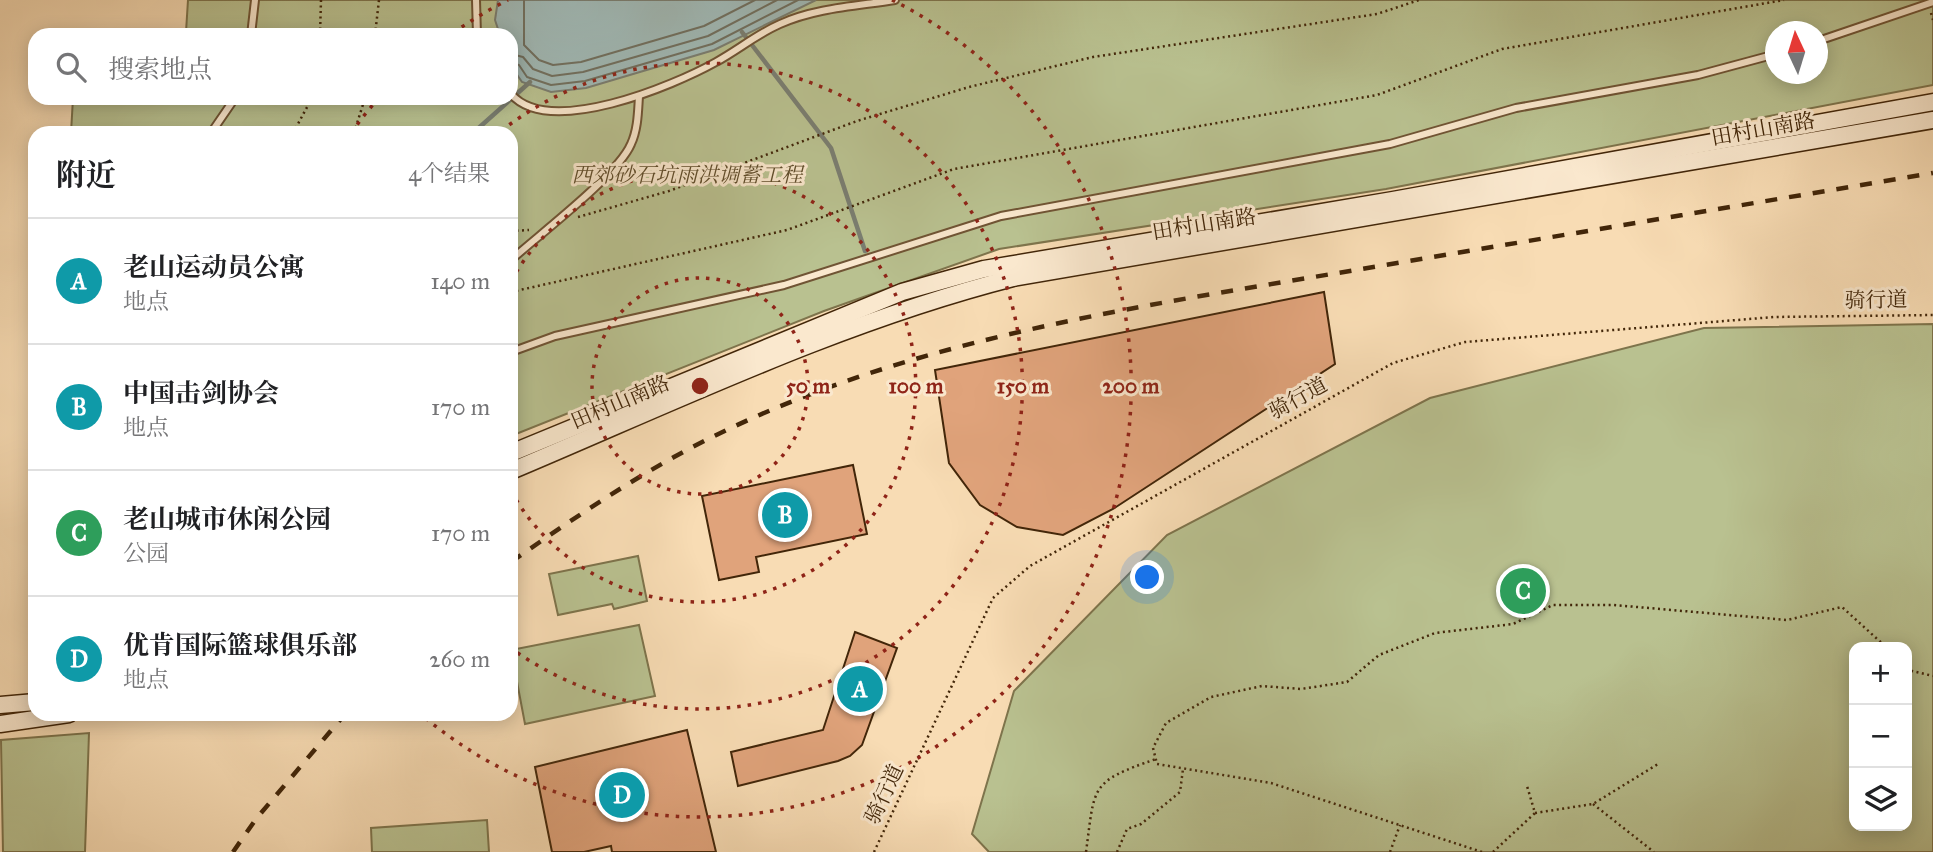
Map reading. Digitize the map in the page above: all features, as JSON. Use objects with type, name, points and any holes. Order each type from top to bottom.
[{"type":"main road","name":"田村山南路","points":[[518,450],[902,292],[984,269],[1393,200],[1933,102]]},
{"type":"main road","name":"田村山南路","points":[[518,468],[877,319],[951,294],[1013,278],[1933,120]]},
{"type":"main road","points":[[0,705],[28,703]]},
{"type":"main road","points":[[0,724],[28,720]]},
{"type":"lane","points":[[252,28],[255,0]]},
{"type":"lane","points":[[477,0],[477,28]]},
{"type":"lane","points":[[518,102],[530,108],[561,111],[639,96],[713,64],[755,37],[806,15],[895,0]]},
{"type":"lane","points":[[1828,38],[1933,2]]},
{"type":"lane","points":[[518,350],[568,333],[784,285],[1001,216],[1390,144],[1516,108],[1698,75],[1765,57]]},
{"type":"lane","points":[[518,254],[615,168],[631,144],[638,116],[639,96]]},
{"type":"lane","points":[[216,126],[231,105]]},
{"type":"path","points":[[320,28],[321,0]]},
{"type":"path","points":[[376,28],[379,0]]},
{"type":"path","points":[[556,220],[590,216],[669,191],[857,121],[969,87],[1093,58],[1377,14],[1419,0]]},
{"type":"path","points":[[518,290],[787,230],[954,169],[1377,95],[1502,49],[1784,0]]},
{"type":"path","points":[[297,126],[309,105]]},
{"type":"path","points":[[356,126],[363,105]]},
{"type":"path","name":"骑行道","points":[[874,852],[993,598],[1030,566],[1393,363],[1478,341],[1774,317],[1933,315]]},
{"type":"path","points":[[1482,852],[1271,783],[1157,764],[1153,748],[1166,723],[1211,697],[1262,686],[1301,689],[1348,681],[1379,655],[1435,634],[1513,624],[1553,605],[1614,605],[1787,620],[1842,607],[1880,642]]},
{"type":"path","points":[[1912,671],[1933,676]]},
{"type":"path","points":[[1087,852],[1091,806],[1101,784],[1156,759]]},
{"type":"path","points":[[1493,852],[1535,813],[1593,804],[1658,764]]},
{"type":"path","points":[[1118,852],[1127,829],[1141,824],[1180,792],[1183,769]]},
{"type":"path","points":[[1527,786],[1535,813]]},
{"type":"path","points":[[1593,804],[1654,852]]},
{"type":"path","points":[[1390,852],[1400,825]]},
{"type":"green space","name":"西郊砂石坑雨洪调蓄工程","points":[[188,0],[1933,0],[1933,85],[1386,189],[999,249],[824,311],[518,433],[518,126],[71,126],[73,105],[518,105],[518,28],[186,28]]},
{"type":"green space","points":[[1933,324],[1933,852],[989,852],[972,834],[1014,691],[1167,535],[1430,398],[1704,328]]},
{"type":"green space","points":[[638,556],[647,601],[614,609],[612,604],[558,615],[549,574]]},
{"type":"green space","points":[[639,625],[655,696],[525,724],[518,687],[518,649]]},
{"type":"green space","points":[[89,733],[85,852],[3,852],[1,740]]},
{"type":"green space","points":[[487,820],[489,852],[372,852],[371,828]]},
{"type":"water","points":[[498,0],[816,0],[714,50],[586,88],[551,92],[522,82],[518,76],[518,28],[498,28],[495,20]]},
{"type":"building","points":[[1324,292],[1335,364],[1113,509],[1063,535],[1017,527],[980,505],[949,463],[935,370]]},
{"type":"building","points":[[853,465],[867,534],[756,557],[759,572],[719,580],[702,496]]},
{"type":"building","points":[[855,632],[897,648],[862,745],[850,756],[838,761],[738,786],[731,752],[823,730]]},
{"type":"building","points":[[687,730],[716,852],[612,852],[611,846],[584,852],[552,852],[535,767]]},
{"type":"waterway","points":[[742,32],[831,148],[865,251]]},
{"type":"waterway","points":[[518,93],[530,82]]},
{"type":"waterway","points":[[481,126],[504,105]]},
{"type":"railway","points":[[518,557],[612,494],[674,457],[757,416],[842,383],[929,355],[1018,332],[1198,296],[1933,173]]},
{"type":"railway","points":[[233,852],[256,819],[339,721]]},
{"type":"place","name":"中国击剑协会","points":[[785,515]]},
{"type":"place","name":"老山城市休闲公园","points":[[1523,591]]},
{"type":"place","name":"老山运动员公寓","points":[[860,689]]},
{"type":"place","name":"优肯国际篮球俱乐部","points":[[622,795]]}]
